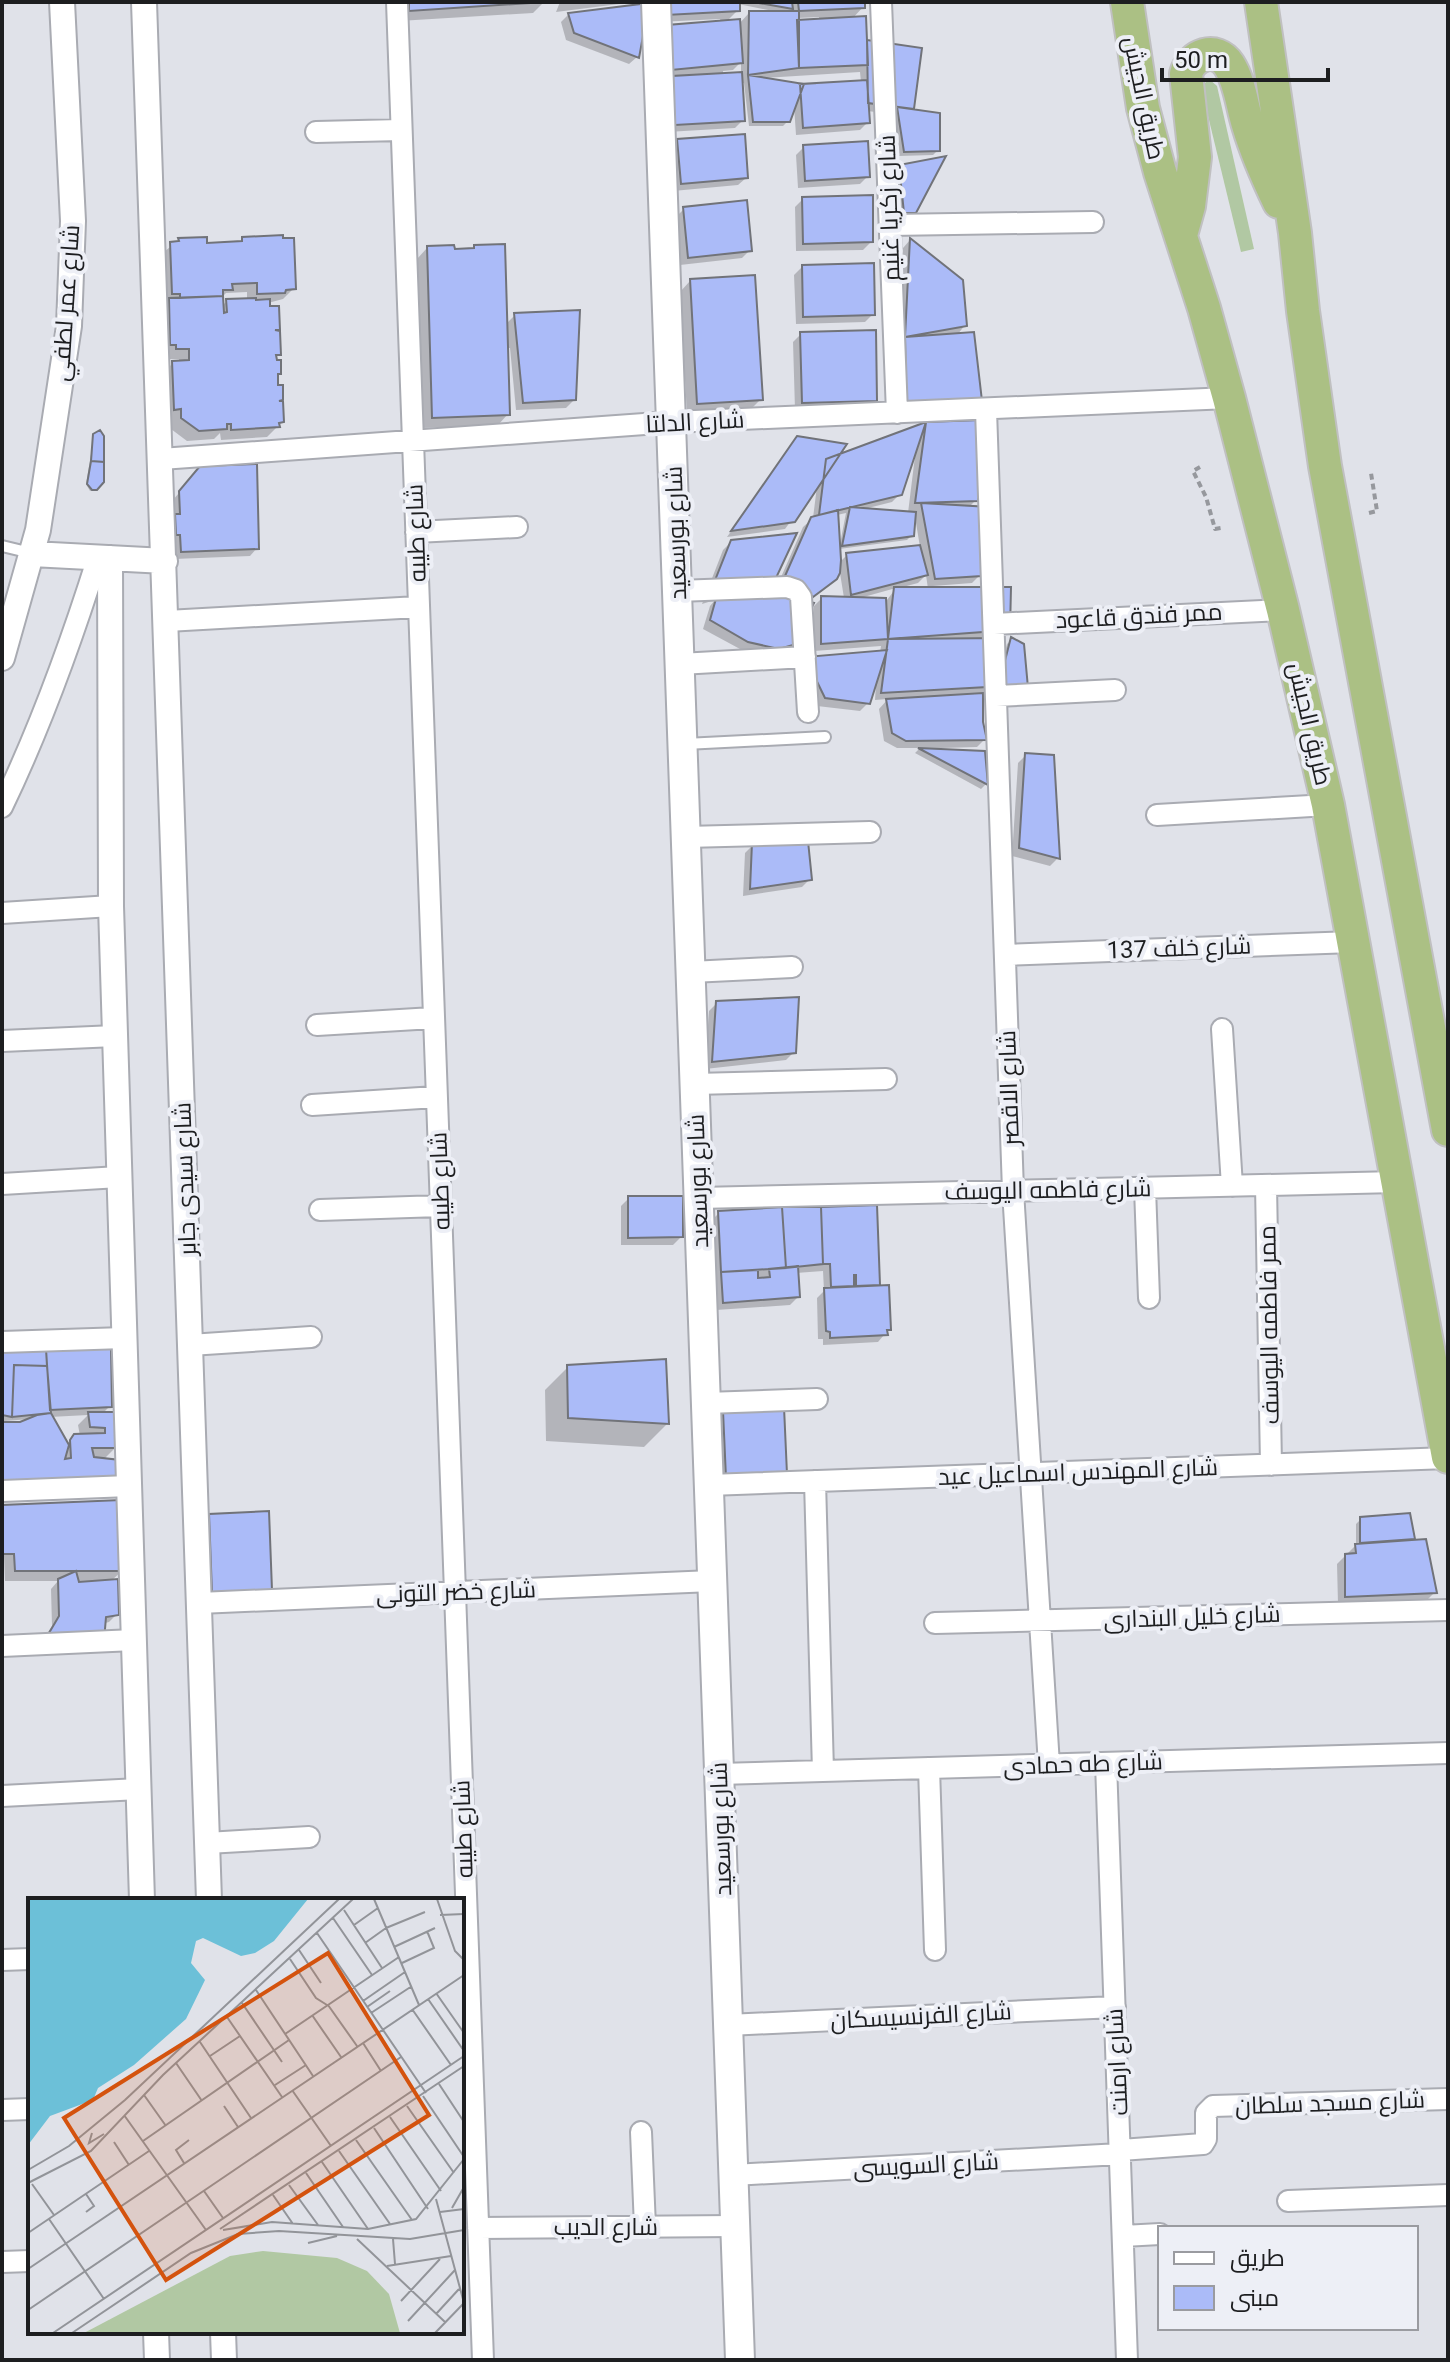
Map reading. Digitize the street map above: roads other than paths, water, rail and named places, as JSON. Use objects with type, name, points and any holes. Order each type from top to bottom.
[{"type":"highway","name":"طريق الجيش","points":[[1127,2],[1143,108],[1229,398],[1328,805],[1448,1458]]},
{"type":"highway","points":[[1261,2],[1325,466],[1448,1130]]},
{"type":"highway","points":[[1181,235],[1189,206],[1195,157],[1186,74],[1193,60],[1208,54],[1221,57],[1230,67],[1261,163],[1295,233]]},
{"type":"main road","name":"شارع بورسعيد","points":[[656,2],[740,2360]]},
{"type":"street","name":"شارع عمر لطفي","points":[[2,658],[32,554],[61,383],[73,275],[62,2]]},
{"type":"street","points":[[144,2],[161,459]]},
{"type":"street","name":"شارع طيبه","points":[[397,2],[464,1898]]},
{"type":"street","name":"شارع زكريا غنيم","points":[[881,2],[897,413]]},
{"type":"street","points":[[316,132],[401,130]]},
{"type":"street","points":[[890,225],[1093,222]]},
{"type":"street","name":"شارع الدلتا","points":[[161,459],[672,422],[1229,398]]},
{"type":"street","name":"شارع الاقصر","points":[[986,410],[1013,1191],[1049,1765]]},
{"type":"street","name":"شارع سيدى جابر","points":[[161,459],[209,1898]]},
{"type":"street","points":[[416,532],[517,527]]},
{"type":"street","points":[[32,554],[165,561]]},
{"type":"street","points":[[2,807],[33,742],[104,558]]},
{"type":"street","points":[[104,558],[111,906],[142,1898]]},
{"type":"street","points":[[678,591],[792,588],[801,597],[808,712]]},
{"type":"street","points":[[167,621],[418,607]]},
{"type":"street","name":"ممر فندق قاعود","points":[[994,624],[1283,610]]},
{"type":"street","points":[[680,664],[805,657]]},
{"type":"street","points":[[996,696],[1115,690]]},
{"type":"street","points":[[1157,815],[1328,805]]},
{"type":"street","points":[[686,837],[870,832]]},
{"type":"street","points":[[2,913],[111,906]]},
{"type":"street","name":"شارع خلف 137","points":[[1005,955],[1353,942]]},
{"type":"street","points":[[691,972],[792,967]]},
{"type":"street","points":[[317,1025],[433,1018]]},
{"type":"street","points":[[1222,1029],[1232,1186]]},
{"type":"street","points":[[2,1041],[115,1036]]},
{"type":"street","points":[[695,1084],[886,1079]]},
{"type":"street","points":[[312,1105],[436,1097]]},
{"type":"street","points":[[2,1184],[119,1177]]},
{"type":"street","name":"شارع فاطمه اليوسف","points":[[699,1198],[1397,1182]]},
{"type":"street","name":"ممر فاطمه اليوسف","points":[[1266,1185],[1271,1465]]},
{"type":"street","points":[[1145,1188],[1149,1298]]},
{"type":"street","points":[[320,1210],[440,1206]]},
{"type":"street","points":[[190,1345],[311,1337]]},
{"type":"street","points":[[2,1342],[124,1338]]},
{"type":"street","points":[[706,1403],[817,1399]]},
{"type":"street","name":"شارع المهندس اسماعيل عيد","points":[[709,1485],[1448,1458]]},
{"type":"street","points":[[815,1481],[823,1771]]},
{"type":"street","points":[[2,1491],[129,1486]]},
{"type":"street","name":"شارع خضر التونى","points":[[199,1603],[712,1581]]},
{"type":"street","name":"شارع خليل البندارى","points":[[935,1623],[1448,1610]]},
{"type":"street","points":[[2,1646],[134,1640]]},
{"type":"street","name":"شارع طه حمادى","points":[[719,1774],[1448,1753]]},
{"type":"street","name":"شارع ارمنت","points":[[1106,1763],[1127,2360]]},
{"type":"street","points":[[929,1768],[935,1950]]},
{"type":"street","points":[[2,1796],[139,1789]]},
{"type":"street","points":[[207,1843],[309,1837]]},
{"type":"street","name":"شارع طيبه","points":[[464,1914],[483,2360]]},
{"type":"street","points":[[2,1960],[28,1959]]},
{"type":"street","name":"شارع الفرنسيسكان","points":[[728,2025],[1115,2007]]},
{"type":"street","name":"شارع مسجد سلطان","points":[[1213,2106],[1448,2099]]},
{"type":"street","name":"شارع السويسى","points":[[733,2175],[1121,2152],[1203,2144],[1206,2139],[1206,2113],[1213,2106]]},
{"type":"street","points":[[2,2110],[28,2109]]},
{"type":"street","points":[[641,2132],[645,2227]]},
{"type":"street","points":[[1288,2201],[1448,2195]]},
{"type":"street","name":"شارع الديب","points":[[478,2228],[735,2226]]},
{"type":"street","points":[[1123,2236],[1158,2234]]},
{"type":"street","points":[[2,2262],[28,2261]]},
{"type":"street","points":[[156,2334],[157,2360]]},
{"type":"street","points":[[223,2334],[224,2360]]},
{"type":"lane","points":[[2,546],[32,554]]},
{"type":"lane","points":[[683,745],[825,737]]}]
